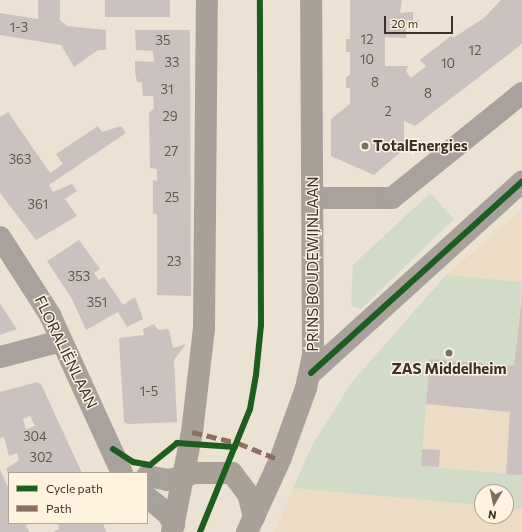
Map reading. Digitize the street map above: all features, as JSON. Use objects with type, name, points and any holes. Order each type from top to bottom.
[{"type":"main road","points":[[173,528],[183,477],[204,328],[207,0]]},
{"type":"main road","name":"PRINS BOUDEWIJNLAAN","points":[[250,525],[280,460],[311,373],[315,338],[311,0]]},
{"type":"main road","name":"PRINS BOUDEWIJNLAAN","points":[[183,477],[194,473],[232,473],[248,494],[250,525]]},
{"type":"street","points":[[314,198],[392,198],[522,93]]},
{"type":"street","points":[[311,373],[522,182]]},
{"type":"street","name":"FLORALIËNLAAN","points":[[0,237],[34,288],[61,341],[122,472]]},
{"type":"street","points":[[0,357],[61,341]]},
{"type":"street","points":[[148,476],[167,480],[183,477]]},
{"type":"street","points":[[148,498],[167,513],[173,528]]},
{"type":"shaded area","name":"ZAS Middelheim","points":[[522,210],[522,532],[274,532],[313,444],[352,382],[446,275]]},
{"type":"green space","points":[[430,193],[454,219],[361,309],[351,306],[353,265]]},
{"type":"green space","points":[[446,275],[522,282],[514,366],[430,359],[421,466],[522,475],[522,509],[514,508],[514,484],[474,484],[474,504],[293,488],[313,444],[352,382]]},
{"type":"building","points":[[38,0],[60,0],[60,20],[67,26],[106,30],[106,50],[98,50],[74,67],[61,45],[0,35],[0,13],[38,19]]},
{"type":"building","points":[[105,0],[170,0],[170,17],[105,17]]},
{"type":"building","points":[[350,0],[402,0],[400,13],[413,12],[413,20],[419,20],[418,25],[406,25],[406,38],[385,37],[385,66],[408,66],[406,71],[411,78],[426,66],[420,60],[451,36],[453,38],[484,18],[501,0],[522,0],[522,44],[415,126],[404,121],[404,149],[374,175],[331,156],[331,119],[350,104],[350,88],[346,88],[346,77],[350,75],[350,52],[346,52],[346,39],[350,39]]},
{"type":"building","points":[[135,30],[190,30],[191,296],[157,295],[157,214],[153,214],[153,180],[157,181],[157,169],[150,168],[149,113],[154,108],[153,96],[143,96],[142,82],[137,82],[135,72],[135,61],[154,62],[153,51],[136,50]]},
{"type":"building","points":[[8,112],[50,173],[63,164],[56,154],[98,126],[102,132],[121,126],[126,133],[49,185],[53,192],[72,184],[77,191],[65,199],[77,216],[36,240],[0,193],[0,117]]},
{"type":"building","points":[[79,240],[100,269],[94,273],[99,280],[104,277],[123,305],[135,297],[143,319],[127,327],[118,312],[86,330],[72,299],[47,261]]},
{"type":"building","points":[[522,295],[522,475],[506,474],[510,412],[426,404],[430,359],[514,366]]},
{"type":"building","points":[[0,304],[17,329],[0,335]]},
{"type":"building","points":[[154,324],[158,330],[169,329],[173,348],[186,344],[174,360],[177,422],[128,424],[124,422],[119,338],[144,335],[143,329]]},
{"type":"building","points":[[37,382],[41,384],[82,472],[8,472],[8,474],[6,469],[19,460],[17,453],[9,456],[4,437],[0,438],[0,392]],"holes":[[[30,416],[35,426],[26,429],[23,419]]]},
{"type":"building","points":[[422,449],[440,450],[439,467],[421,466]]},
{"type":"building","points":[[0,470],[8,487],[8,524],[25,524],[29,532],[0,532]]},
{"type":"building","points":[[58,524],[103,524],[106,532],[53,532],[59,529]]},
{"type":"marked path","points":[[192,432],[238,443],[280,460]]},
{"type":"cycle path","points":[[200,532],[250,409],[256,375],[261,325],[260,0]]},
{"type":"cycle path","points":[[311,373],[522,182]]},
{"type":"cycle path","points":[[113,449],[133,462],[150,465],[177,443],[235,447]]},
{"type":"place","name":"TotalEnergies","points":[[365,146]]},
{"type":"place","name":"ZAS Middelheim","points":[[449,353]]}]
